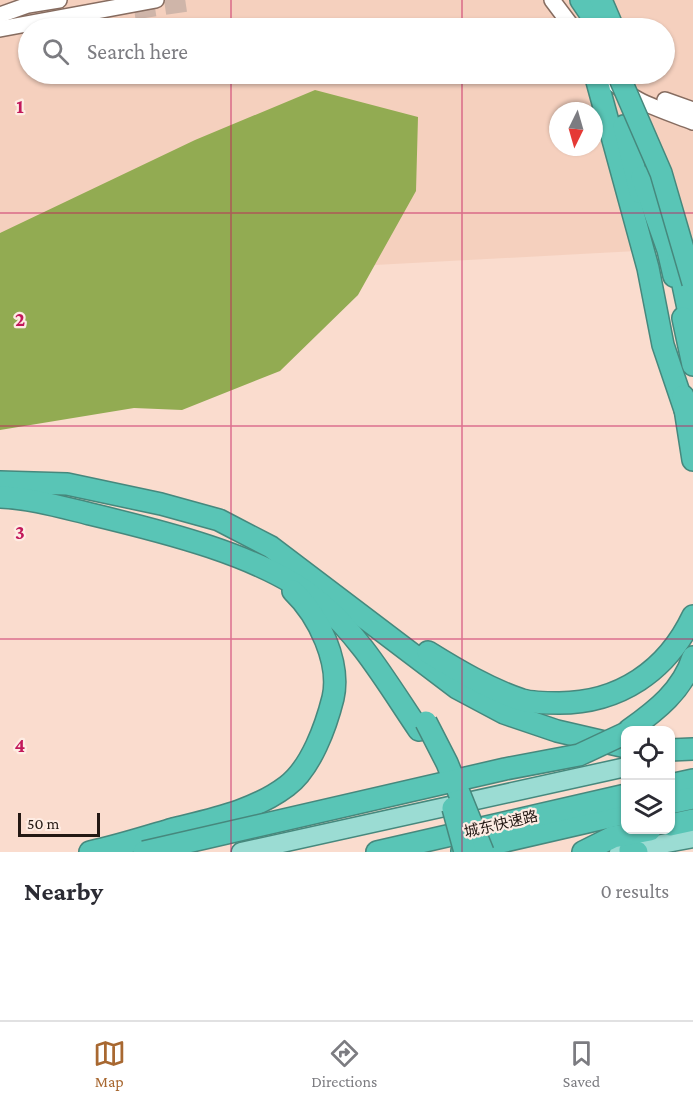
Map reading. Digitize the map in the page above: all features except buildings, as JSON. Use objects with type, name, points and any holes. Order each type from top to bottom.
[{"type":"highway","points":[[598,84],[633,222],[648,268],[663,345],[685,410]]},
{"type":"highway","points":[[621,84],[676,250],[693,332]]},
{"type":"highway","points":[[622,84],[661,173],[693,283]]},
{"type":"highway","points":[[625,84],[651,115]]},
{"type":"highway","points":[[637,84],[651,115],[693,242]]},
{"type":"highway","points":[[693,365],[668,250],[624,126],[658,266],[693,460]]},
{"type":"highway","points":[[0,482],[67,484],[161,504],[219,520],[271,547],[457,688],[504,713],[557,732],[621,746]]},
{"type":"highway","points":[[0,497],[50,504],[230,555],[292,581],[320,601],[364,651],[423,726],[471,852]]},
{"type":"highway","points":[[90,852],[244,810],[289,785],[311,755],[327,724],[336,684],[328,648],[315,619],[296,594],[277,578],[230,555]]},
{"type":"highway","points":[[322,586],[381,656],[447,763],[483,852]]},
{"type":"highway","points":[[356,613],[394,631],[451,666],[498,690],[524,700],[551,703],[581,703],[615,695],[646,676],[669,656],[693,616]]},
{"type":"highway","points":[[635,726],[661,707],[688,671],[693,657]]},
{"type":"highway","points":[[144,852],[459,779],[579,755],[621,735]]},
{"type":"highway","points":[[675,750],[693,751]]},
{"type":"highway","points":[[675,784],[693,780]]},
{"type":"highway","name":"城东快速路","points":[[377,852],[621,796]]},
{"type":"highway","points":[[675,802],[693,798]]},
{"type":"highway","points":[[453,807],[465,852]]},
{"type":"highway","name":"城东快速路","points":[[456,852],[621,814]]},
{"type":"highway","points":[[675,824],[693,820]]},
{"type":"highway","points":[[583,852],[613,837],[629,834]]},
{"type":"main road","points":[[675,756],[693,751]]},
{"type":"main road","points":[[241,852],[621,768]]},
{"type":"main road","points":[[629,851],[693,838]]},
{"type":"street","points":[[2,17],[28,3],[59,0]]},
{"type":"street","points":[[54,18],[156,0]]},
{"type":"street","points":[[552,0],[590,18]]},
{"type":"street","points":[[570,0],[590,18]]},
{"type":"street","points":[[28,3],[30,18]]},
{"type":"street","points":[[2,17],[18,20]]},
{"type":"street","points":[[627,84],[648,104],[693,122]]},
{"type":"street","points":[[628,84],[693,110]]},
{"type":"shaded area","points":[[0,0],[693,0],[693,248],[0,285]]},
{"type":"green space","points":[[315,90],[418,117],[416,191],[358,295],[280,371],[182,410],[134,408],[0,430],[0,233],[195,140]]},
{"type":"tunnel","points":[[134,9],[194,0]]}]
